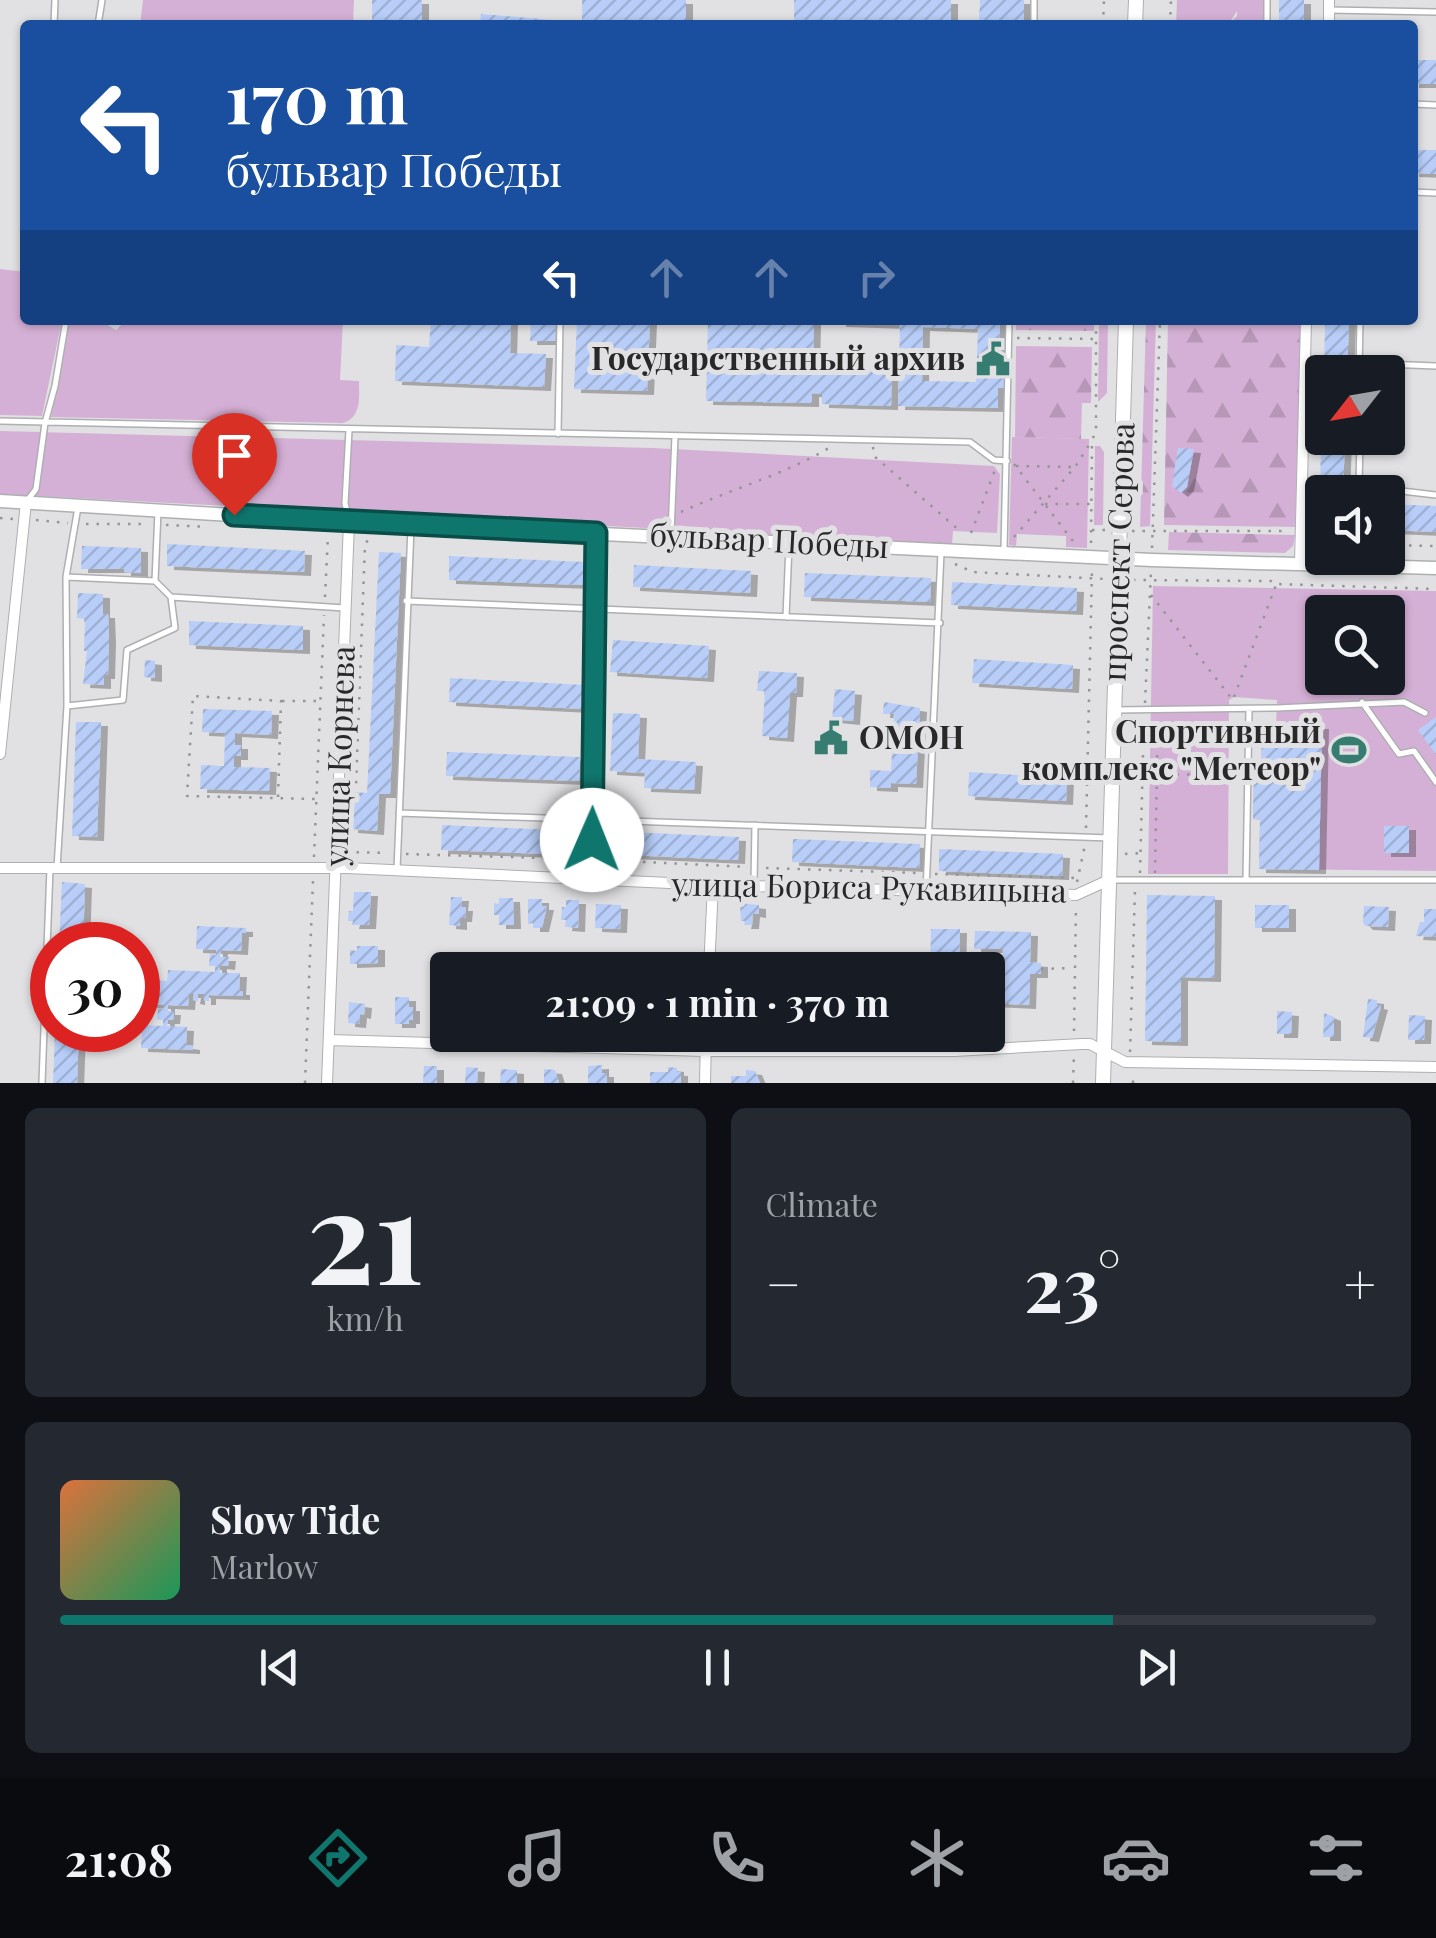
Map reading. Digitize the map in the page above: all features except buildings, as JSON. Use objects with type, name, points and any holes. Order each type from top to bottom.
[{"type":"main road","name":"проспект Серова","points":[[1103,1083],[1126,325]]},
{"type":"street","points":[[1300,563],[1306,325]]},
{"type":"street","name":"бульвар Победы","points":[[0,501],[78,505],[158,517],[349,528],[411,524],[670,536],[941,556],[1004,550],[1120,558],[1436,568]]},
{"type":"street","points":[[0,754],[26,502]]},
{"type":"street","name":"улица Корнева","points":[[327,1083],[349,528]]},
{"type":"street","points":[[591,880],[596,533]]},
{"type":"street","name":"улица Бориса Рукавицына","points":[[0,868],[314,867],[713,885],[1076,895],[1109,880]]},
{"type":"street","points":[[710,952],[713,885]]},
{"type":"street","points":[[330,1040],[430,1043]]},
{"type":"street","points":[[1005,1048],[1090,1044],[1125,1062],[1436,1067]]},
{"type":"street","points":[[705,1083],[706,1052]]},
{"type":"lane","points":[[1329,5],[1436,12]]},
{"type":"lane","points":[[26,502],[36,489],[65,325]]},
{"type":"lane","points":[[558,434],[560,325]]},
{"type":"lane","points":[[1004,550],[1009,325]]},
{"type":"lane","points":[[1359,355],[1360,325]]},
{"type":"lane","points":[[1405,365],[1436,366]]},
{"type":"lane","points":[[0,422],[970,442],[994,460],[1007,461]]},
{"type":"lane","name":"улица Корнева","points":[[349,430],[345,503],[349,528]]},
{"type":"lane","points":[[670,536],[674,436]]},
{"type":"lane","points":[[1360,455],[1359,486],[1436,494]]},
{"type":"lane","points":[[42,1083],[67,706],[66,577],[78,505]]},
{"type":"lane","points":[[155,581],[158,517]]},
{"type":"lane","points":[[397,870],[411,524]]},
{"type":"lane","points":[[786,616],[789,542]]},
{"type":"lane","points":[[926,892],[941,556]]},
{"type":"lane","points":[[66,577],[155,581],[171,597],[176,628],[127,650],[124,700],[67,706]]},
{"type":"lane","points":[[171,597],[345,608]]},
{"type":"lane","points":[[406,600],[940,623]]},
{"type":"lane","points":[[1362,702],[1399,754],[1414,751],[1436,782]]},
{"type":"lane","points":[[1114,710],[1404,702],[1425,713]]},
{"type":"lane","points":[[1246,880],[1248,708]]},
{"type":"lane","points":[[399,813],[1110,838]]},
{"type":"lane","points":[[754,886],[755,825]]},
{"type":"lane","name":"улица Бориса Рукавицына","points":[[1109,880],[1436,880]]},
{"type":"path","points":[[1004,550],[1092,441],[1096,430],[1096,325]]},
{"type":"path","points":[[1153,531],[1160,325]]},
{"type":"path","points":[[1009,338],[1096,339]]},
{"type":"path","points":[[671,516],[806,462],[843,440]]},
{"type":"path","points":[[872,440],[874,456],[960,532]]},
{"type":"path","points":[[1073,1083],[1076,895],[1086,838],[1093,579],[1092,441]]},
{"type":"path","points":[[1007,452],[1043,504],[1076,545],[1090,556]]},
{"type":"path","points":[[971,533],[992,472],[1007,461]]},
{"type":"path","points":[[1016,466],[1074,467]]},
{"type":"path","points":[[1043,504],[1091,504]]},
{"type":"path","points":[[0,518],[76,524],[158,517],[214,528]]},
{"type":"path","points":[[305,1083],[328,533],[349,528],[372,535],[365,544],[356,784],[349,791]]},
{"type":"path","points":[[1090,530],[1301,531]]},
{"type":"path","points":[[1405,545],[1436,546]]},
{"type":"path","points":[[941,556],[973,572],[1436,589]]},
{"type":"path","points":[[1150,594],[1233,698],[1276,584]]},
{"type":"path","points":[[316,798],[188,796],[192,696],[321,701]]},
{"type":"path","points":[[278,797],[281,700]]},
{"type":"path","points":[[1155,880],[1158,709]]},
{"type":"path","points":[[1144,774],[1228,775]]},
{"type":"path","points":[[314,852],[1078,878]]},
{"type":"path","points":[[1130,1057],[1135,889]]},
{"type":"path","points":[[1041,969],[1074,968]]},
{"type":"green space","points":[[143,0],[354,0],[353,20],[141,20]]},
{"type":"green space","points":[[1177,0],[1237,0],[1239,8],[1231,20],[1176,20]]},
{"type":"green space","points":[[1237,0],[1264,0],[1263,20],[1233,20],[1237,16]]},
{"type":"green space","points":[[0,269],[20,271],[20,325],[61,325],[42,416],[0,415]]},
{"type":"green space","points":[[69,325],[108,325],[116,330],[121,325],[343,325],[340,380],[359,381],[358,406],[354,416],[343,423],[51,417]]},
{"type":"green space","points":[[1016,325],[1094,325],[1094,331],[1016,330]]},
{"type":"green space","points":[[1099,325],[1108,325],[1107,393],[1098,402]]},
{"type":"green space","points":[[1146,325],[1156,325],[1150,526],[1140,527]]},
{"type":"green space","points":[[1168,325],[1301,325],[1295,527],[1164,525]]},
{"type":"green space","points":[[1016,346],[1092,347],[1091,403],[1082,403],[1081,439],[1015,437]]},
{"type":"green space","points":[[0,431],[653,448],[994,466],[1000,474],[997,533],[953,531],[952,544],[0,494]]},
{"type":"green space","points":[[1012,437],[1089,439],[1087,548],[1066,547],[1066,536],[1017,534],[1016,546],[1009,545]]},
{"type":"green space","points":[[1095,446],[1104,452],[1103,525],[1094,525]]},
{"type":"green space","points":[[1169,532],[1295,535],[1293,546],[1285,553],[1168,550]]},
{"type":"green space","points":[[1153,586],[1436,591],[1436,871],[1259,869],[1260,820],[1253,819],[1254,774],[1261,774],[1262,724],[1276,726],[1277,700],[1234,697],[1229,700],[1228,874],[1148,874]]},
{"type":"place","name":"Государственный архив","points":[[993,359]]},
{"type":"place","name":"ОМОН","points":[[831,738]]},
{"type":"place","name":"Спортивный комплекс \"Метеор\"","points":[[1349,750]]},
{"type":"route","points":[[234,515],[596,533],[592,840]]}]
